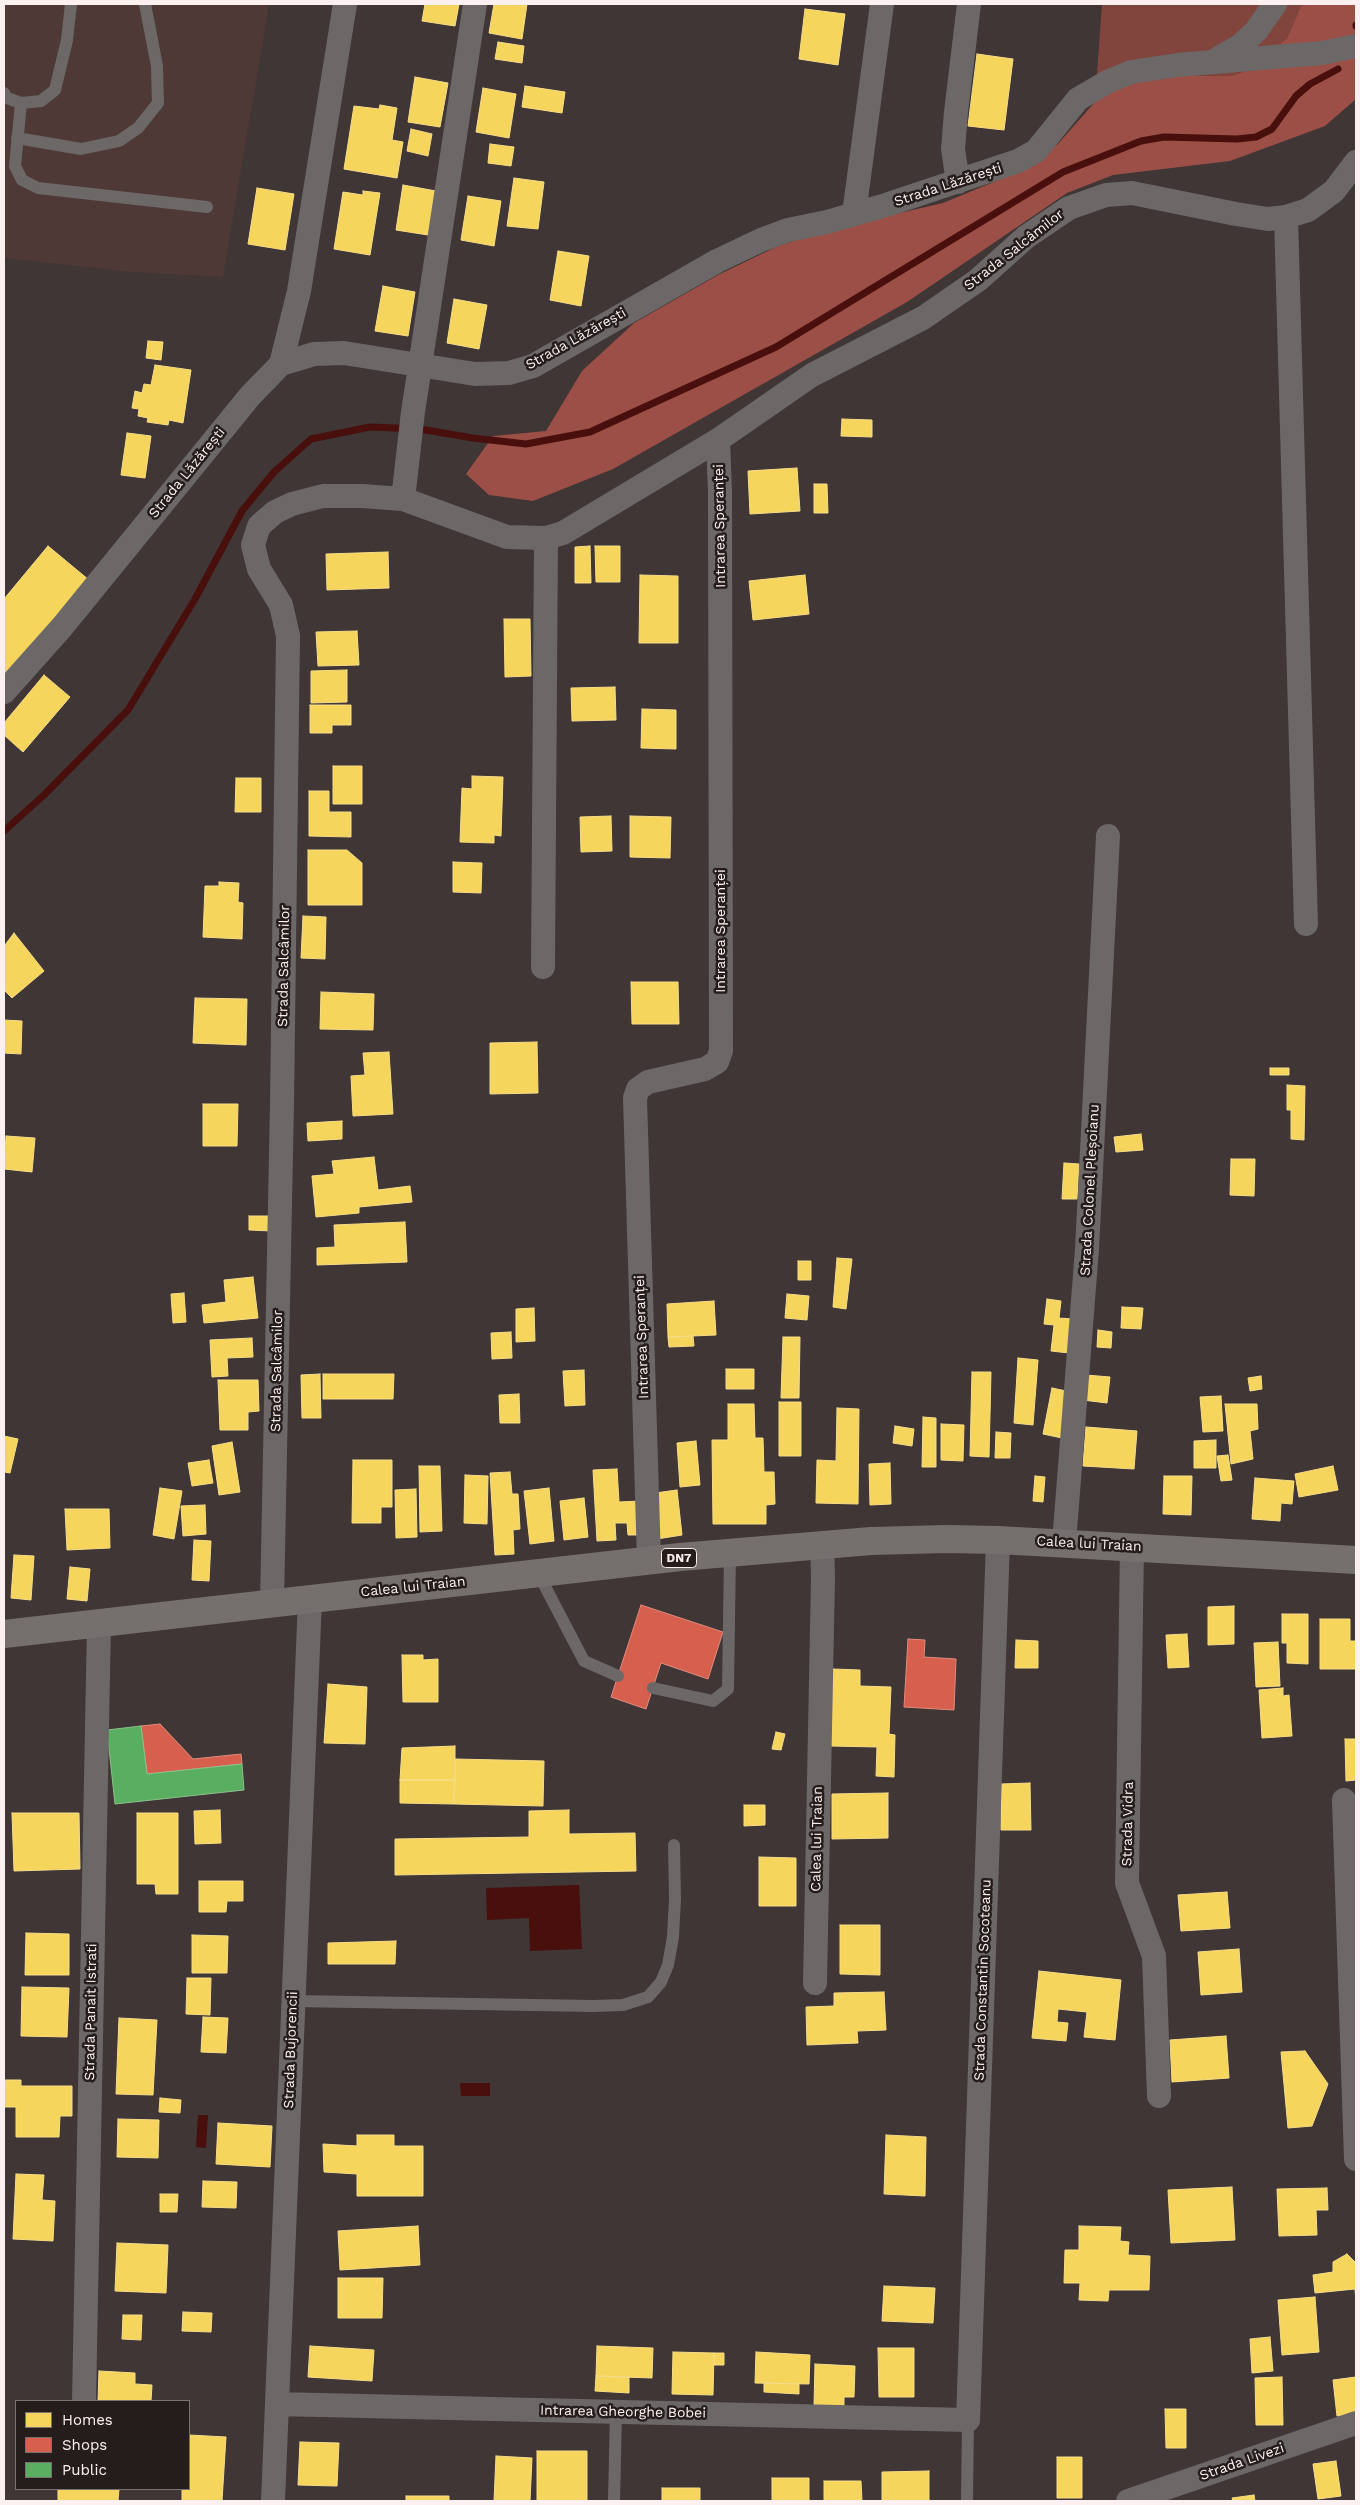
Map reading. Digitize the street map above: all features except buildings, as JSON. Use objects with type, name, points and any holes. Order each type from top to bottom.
[{"type":"highway","name":"Calea lui Traian","points":[[4,1634],[649,1561],[822,1544],[910,1539],[998,1540],[1132,1546],[1356,1560]]},
{"type":"street","points":[[281,364],[299,291],[346,4]]},
{"type":"street","points":[[403,499],[413,412],[475,4]]},
{"type":"street","points":[[854,214],[882,4]]},
{"type":"street","points":[[958,182],[953,149],[969,4]]},
{"type":"street","name":"Strada Lăzărești","points":[[1210,63],[1240,46],[1256,31],[1275,4]]},
{"type":"street","name":"Strada Lăzărești","points":[[4,692],[62,627],[250,396],[281,364],[314,354],[344,353],[420,367],[475,374],[509,373],[533,366],[717,261],[788,230],[854,214],[958,182],[1018,161],[1036,150],[1078,99],[1107,82],[1131,72],[1178,65],[1322,54],[1356,46]]},
{"type":"street","name":"Strada Salcâmilor","points":[[718,440],[812,375],[923,318],[978,280],[1026,237],[1069,208],[1106,196],[1132,193],[1168,198],[1236,214],[1268,219],[1286,217],[1308,210],[1334,191],[1356,162]]},
{"type":"street","points":[[1286,217],[1306,924]]},
{"type":"street","name":"Intrarea Speranței","points":[[403,499],[507,537],[546,538],[563,533],[718,440],[720,492],[722,1051],[716,1062],[705,1069],[648,1082],[638,1089],[634,1098],[649,1561]]},
{"type":"street","name":"Strada Salcâmilor","points":[[272,1603],[282,1103],[288,636],[281,605],[260,569],[253,544],[259,526],[275,512],[292,504],[323,496],[403,499]]},
{"type":"street","points":[[543,967],[546,538]]},
{"type":"street","name":"Strada Colonel Pleșoianu","points":[[1064,1543],[1088,1249],[1108,836]]},
{"type":"street","name":"Strada Constantin Socoteanu","points":[[968,2420],[998,1540]]},
{"type":"street","name":"Calea lui Traian","points":[[815,1983],[823,1577],[822,1544]]},
{"type":"street","name":"Strada Vidra","points":[[1132,1546],[1127,1883],[1154,1956],[1159,2096]]},
{"type":"street","name":"Strada Bujorencii","points":[[273,2501],[310,1599]]},
{"type":"street","name":"Strada Panait Istrati","points":[[84,2400],[99,1623]]},
{"type":"street","points":[[1344,1800],[1356,2159]]},
{"type":"street","name":"Intrarea Gheorghe Bobei","points":[[277,2404],[968,2420]]},
{"type":"street","name":"Strada Livezi","points":[[1128,2501],[1356,2423]]},
{"type":"lane","points":[[4,93],[7,98],[21,103],[40,101],[55,90],[67,40],[71,4]]},
{"type":"lane","points":[[17,138],[81,149],[120,141],[138,128],[158,102],[157,66],[145,4]]},
{"type":"lane","points":[[21,103],[15,166],[22,180],[38,188],[207,207]]},
{"type":"lane","points":[[653,1688],[714,1702],[728,1689],[730,1553]]},
{"type":"lane","points":[[538,1573],[584,1661],[618,1676]]},
{"type":"lane","points":[[293,2001],[593,2006],[623,2005],[648,1997],[661,1982],[668,1965],[673,1937],[675,1898],[674,1845]]},
{"type":"lane","points":[[614,2501],[616,2412]]},
{"type":"lane","points":[[967,2501],[968,2420]]},
{"type":"shaded area","points":[[4,4],[269,4],[223,277],[132,272],[4,258]]},
{"type":"shaded area","points":[[1102,4],[1302,4],[1287,38],[1253,69],[1231,76],[1165,75],[1095,102]]},
{"type":"shaded area","points":[[1302,4],[1356,4],[1356,99],[1325,126],[1230,161],[1113,175],[1067,193],[907,302],[613,469],[533,501],[489,495],[466,474],[493,436],[546,431],[582,371],[634,323],[718,275],[778,246],[835,228],[943,203],[1013,174],[1057,145],[1095,102],[1122,85],[1165,75],[1231,76],[1252,69],[1287,38]]},
{"type":"shaded area","points":[[579,1885],[582,1949],[530,1951],[529,1918],[487,1920],[486,1888]]},
{"type":"shaded area","points":[[460,2083],[490,2083],[490,2096],[461,2096]]},
{"type":"shaded area","points":[[198,2115],[208,2115],[206,2148],[196,2147]]},
{"type":"waterway","points":[[4,831],[44,795],[128,710],[195,599],[242,511],[274,472],[311,439],[370,427],[420,429],[526,444],[590,432],[776,347],[1063,172],[1141,141],[1164,137],[1237,139],[1256,137],[1272,129],[1296,96],[1310,84],[1338,69]]}]
